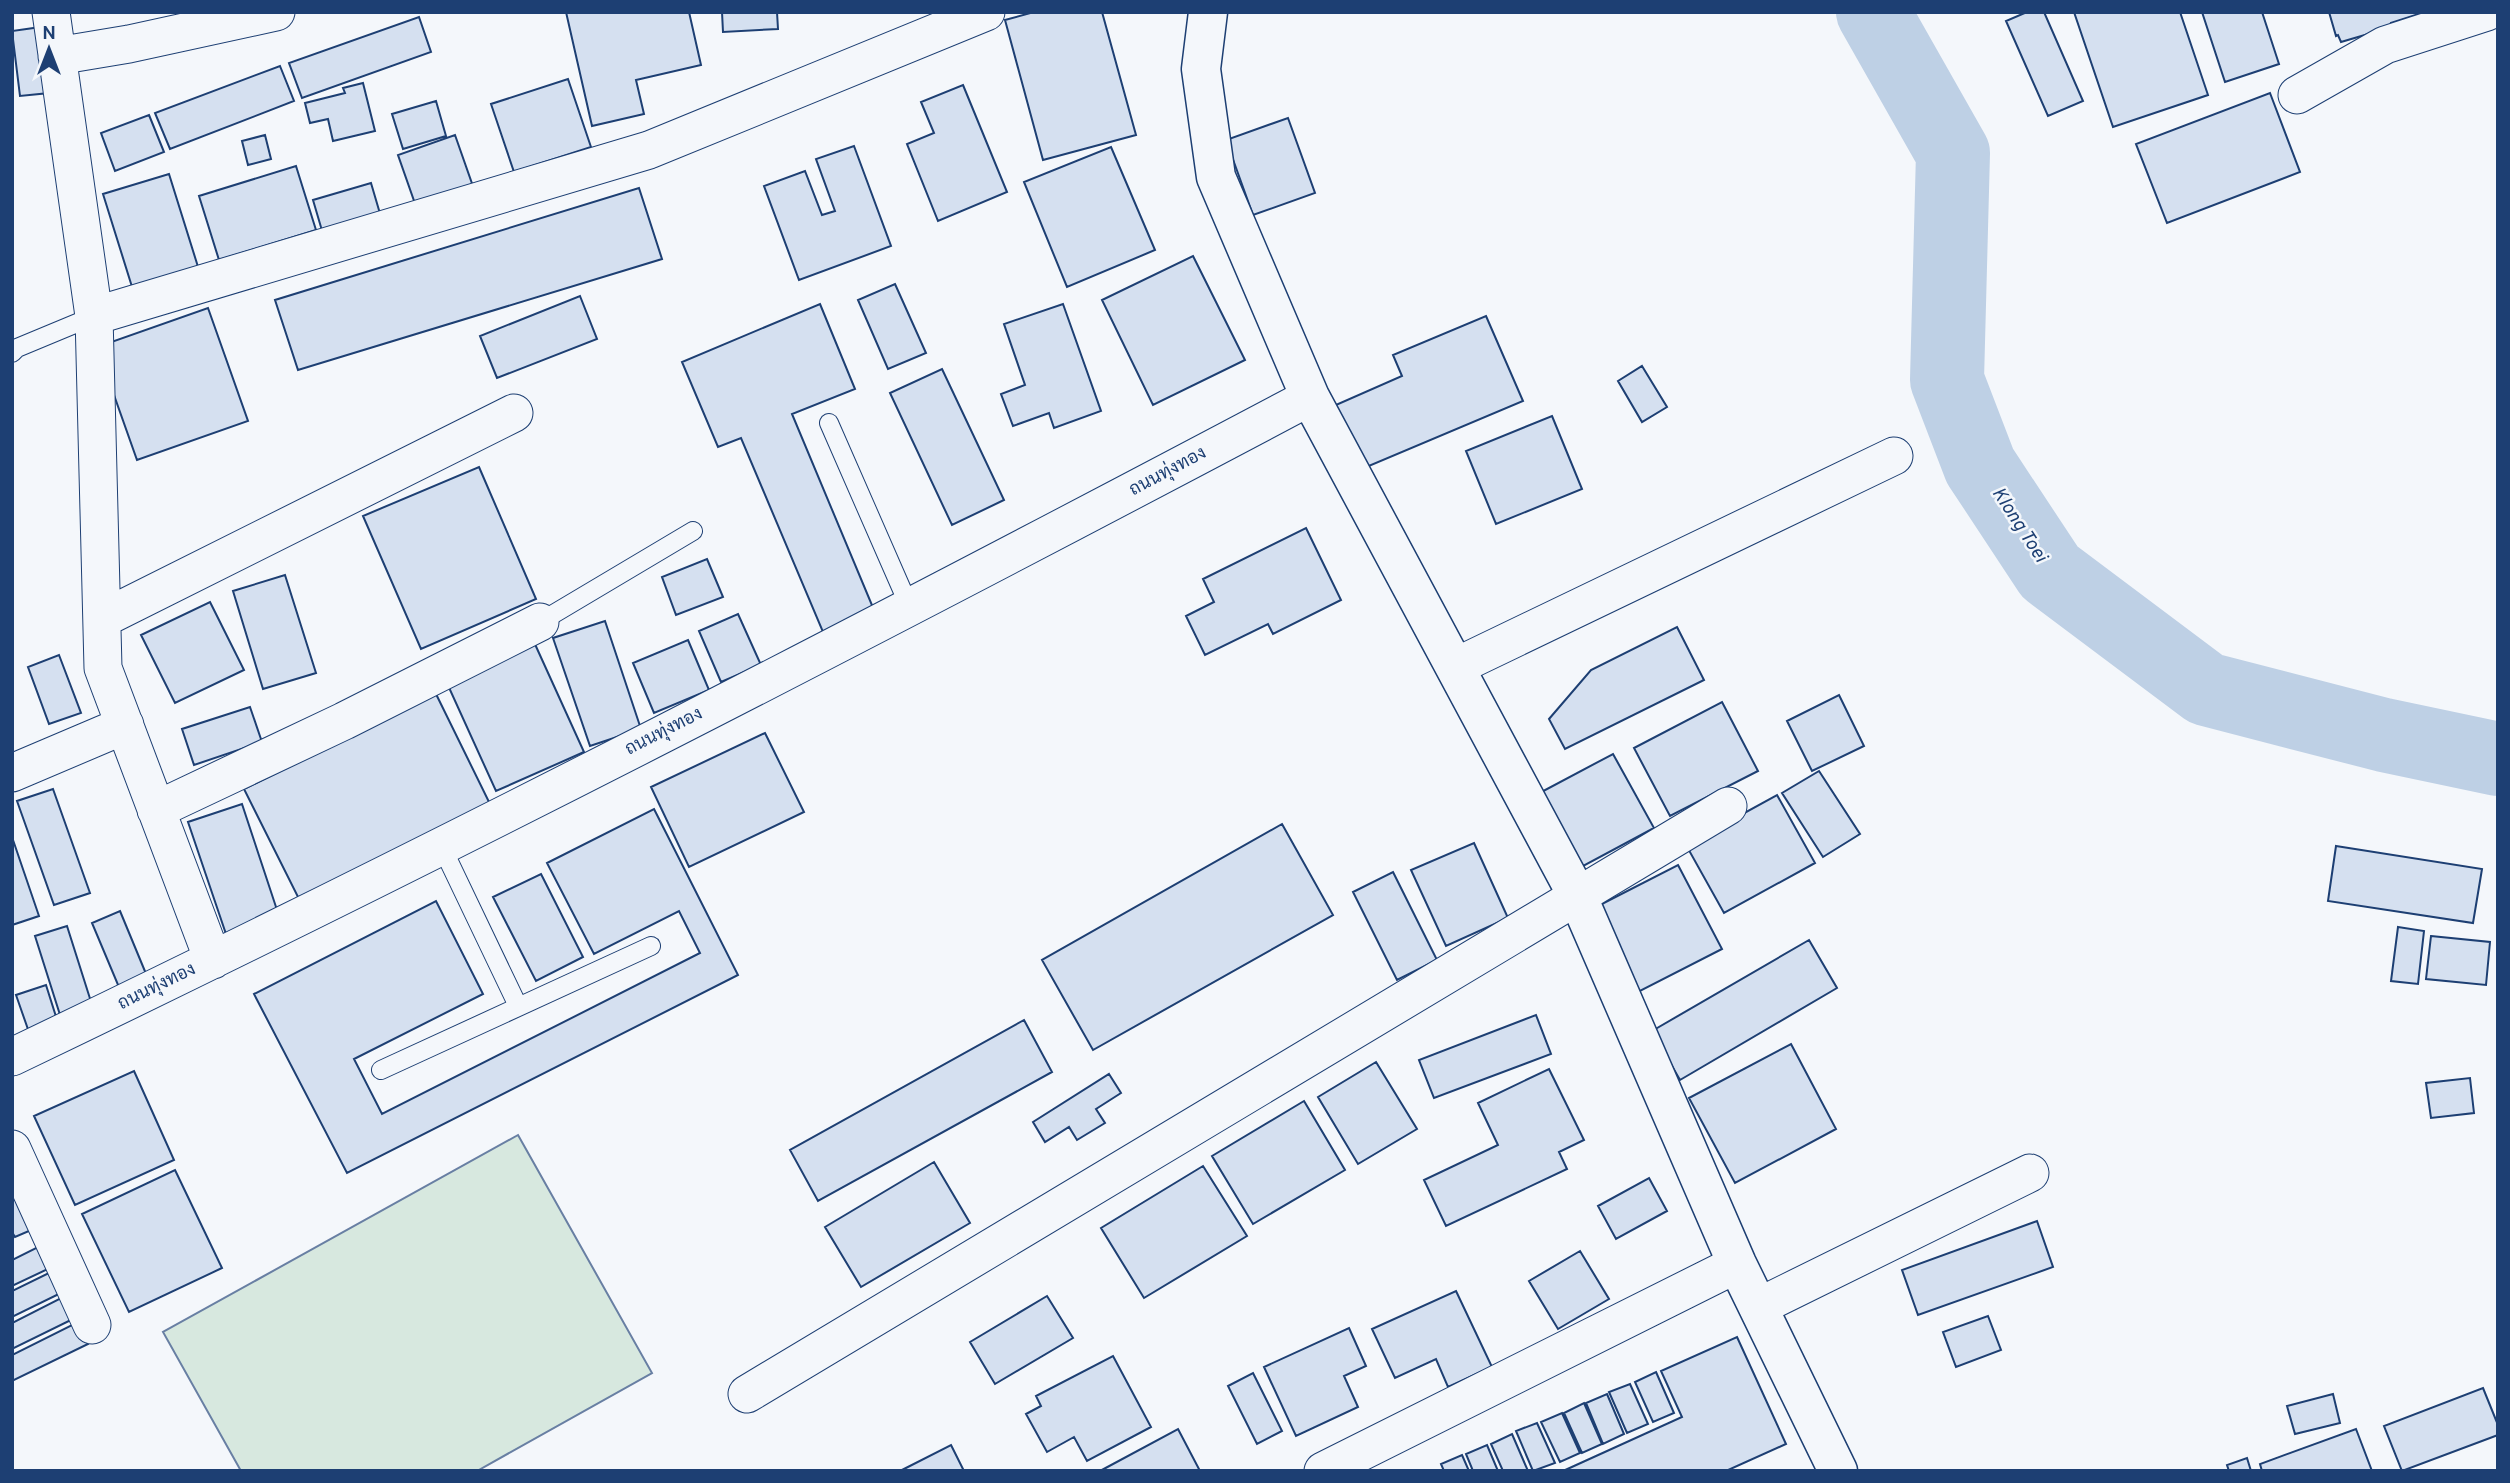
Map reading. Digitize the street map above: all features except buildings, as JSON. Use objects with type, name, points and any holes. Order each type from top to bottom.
[{"type":"street","points":[[51,12],[94,316],[103,668],[213,961]]},
{"type":"street","points":[[57,56],[129,44],[276,12]]},
{"type":"street","points":[[94,316],[649,150],[986,12]]},
{"type":"street","points":[[1208,12],[1201,69],[1216,177],[1310,397],[1577,895],[1737,1264],[1838,1471]]},
{"type":"street","points":[[2297,95],[2385,45],[2487,12]]},
{"type":"street","name":"ถนนทุ่งทอง","points":[[12,1056],[213,961],[910,608],[1310,397]]},
{"type":"street","points":[[102,619],[514,413]]},
{"type":"street","points":[[1455,667],[1894,456]]},
{"type":"street","points":[[156,810],[344,721],[540,622]]},
{"type":"street","points":[[12,773],[125,725]]},
{"type":"street","points":[[747,1394],[1728,806]]},
{"type":"street","points":[[12,1149],[92,1325]]},
{"type":"street","points":[[1758,1307],[2030,1173]]},
{"type":"street","points":[[1323,1471],[1737,1264]]},
{"type":"lane","points":[[12,353],[17,348],[94,316]]},
{"type":"lane","points":[[829,423],[910,608]]},
{"type":"lane","points":[[540,622],[693,531]]},
{"type":"lane","points":[[441,845],[518,1006]]},
{"type":"lane","points":[[381,1070],[651,946]]},
{"type":"shaded area","points":[[518,1135],[652,1373],[477,1471],[241,1471],[163,1332]]},
{"type":"waterway","name":"Klong Toei","points":[[1873,12],[1953,153],[1947,380],[1980,466],[2050,572],[2206,689],[2384,735],[2498,759]]}]
